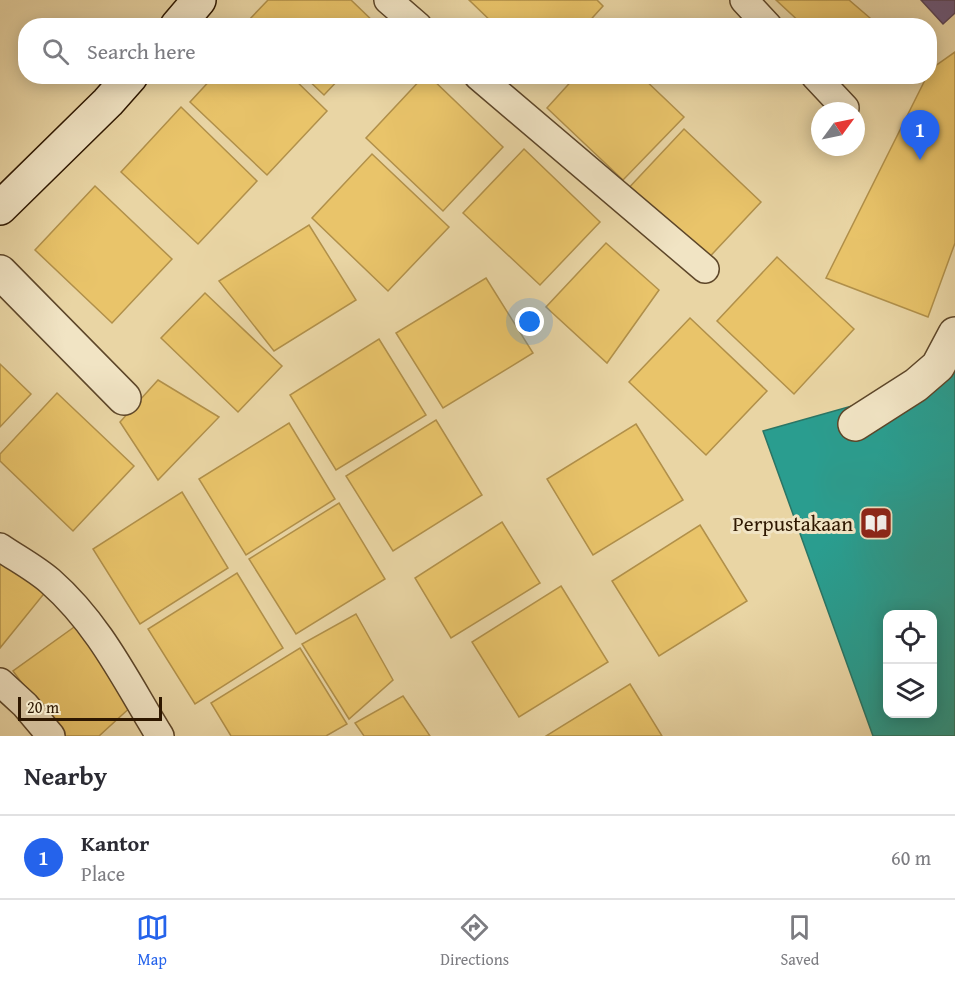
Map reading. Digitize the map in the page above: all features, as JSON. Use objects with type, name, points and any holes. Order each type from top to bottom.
[{"type":"street","points":[[184,18],[200,0]]},
{"type":"street","points":[[0,208],[124,84]]},
{"type":"street","points":[[0,272],[124,398]]},
{"type":"street","points":[[855,424],[916,385],[938,366],[955,334]]},
{"type":"lane","points":[[388,0],[409,18]]},
{"type":"lane","points":[[744,0],[761,18]]},
{"type":"lane","points":[[487,84],[705,269]]},
{"type":"lane","points":[[822,84],[839,102]]},
{"type":"lane","points":[[0,547],[50,580],[85,618],[110,651],[160,736]]},
{"type":"lane","points":[[0,682],[25,705],[51,736]]},
{"type":"building: Homes","points":[[268,0],[351,0],[370,18],[251,18]]},
{"type":"building: Homes","points":[[469,0],[597,0],[603,6],[592,18],[488,18]]},
{"type":"building: Homes","points":[[776,0],[849,0],[870,18],[795,18]]},
{"type":"building: Homes","points":[[955,52],[955,243],[928,317],[826,278],[923,84],[937,84],[937,65]]},
{"type":"building: Homes","points":[[207,84],[299,84],[327,111],[267,175],[190,102]]},
{"type":"building: Homes","points":[[312,84],[334,84],[324,95]]},
{"type":"building: Homes","points":[[417,84],[437,84],[503,147],[443,211],[366,138]]},
{"type":"building: Homes","points":[[569,84],[649,84],[684,117],[623,180],[547,108]]},
{"type":"building: Homes","points":[[181,107],[257,181],[198,244],[121,172]]},
{"type":"building: Homes","points":[[684,129],[761,202],[701,266],[624,193]]},
{"type":"building: Homes","points":[[524,149],[600,222],[540,285],[463,213]]},
{"type":"building: Homes","points":[[372,154],[449,227],[388,291],[312,218]]},
{"type":"building: Homes","points":[[95,186],[172,259],[112,323],[35,250]]},
{"type":"building: Homes","points":[[309,225],[356,300],[274,351],[219,281]]},
{"type":"building: Homes","points":[[606,243],[659,290],[607,363],[546,307]]},
{"type":"building: Homes","points":[[777,257],[854,329],[794,394],[717,321]]},
{"type":"building: Homes","points":[[486,278],[533,353],[443,408],[396,333]]},
{"type":"building: Homes","points":[[205,293],[282,366],[238,412],[161,338]]},
{"type":"building: Homes","points":[[690,318],[767,391],[706,455],[629,382]]},
{"type":"building: Homes","points":[[379,339],[426,415],[336,470],[290,395]]},
{"type":"building: Homes","points":[[0,364],[31,394],[0,427]]},
{"type":"building: Homes","points":[[158,380],[219,417],[158,480],[120,422]]},
{"type":"building: Homes","points":[[57,393],[134,466],[73,531],[0,461],[0,454]]},
{"type":"building: Homes","points":[[436,420],[482,495],[393,551],[346,476]]},
{"type":"building: Homes","points":[[289,423],[335,499],[246,555],[199,479]]},
{"type":"building: Homes","points":[[636,424],[683,500],[593,555],[547,479]]},
{"type":"building: Homes","points":[[182,492],[228,568],[140,624],[93,549]]},
{"type":"building: Homes","points":[[339,503],[385,579],[296,634],[249,559]]},
{"type":"building: Homes","points":[[502,522],[540,583],[451,638],[415,578]]},
{"type":"building: Homes","points":[[700,525],[747,601],[659,656],[612,581]]},
{"type":"building: Homes","points":[[0,558],[47,590],[0,648]]},
{"type":"building: Homes","points":[[237,573],[283,648],[195,704],[148,629]]},
{"type":"building: Homes","points":[[561,586],[608,662],[519,717],[472,642]]},
{"type":"building: Homes","points":[[356,614],[393,680],[349,719],[302,644]]},
{"type":"building: Homes","points":[[77,625],[134,704],[99,736],[61,736],[13,671]]},
{"type":"building: Homes","points":[[300,648],[347,724],[326,736],[231,736],[211,703]]},
{"type":"building: Homes","points":[[630,684],[662,736],[546,736]]},
{"type":"building: Homes","points":[[403,696],[430,736],[364,736],[355,723]]},
{"type":"building: Offices","points":[[921,0],[955,0],[955,13],[943,24]]},
{"type":"building: Schools","name":"Perpustakaan","points":[[955,357],[955,736],[873,736],[763,431],[948,379]]},
{"type":"place","name":"Kantor","points":[[920,160]]},
{"type":"place","name":"Perpustakaan","points":[[876,523]]}]
